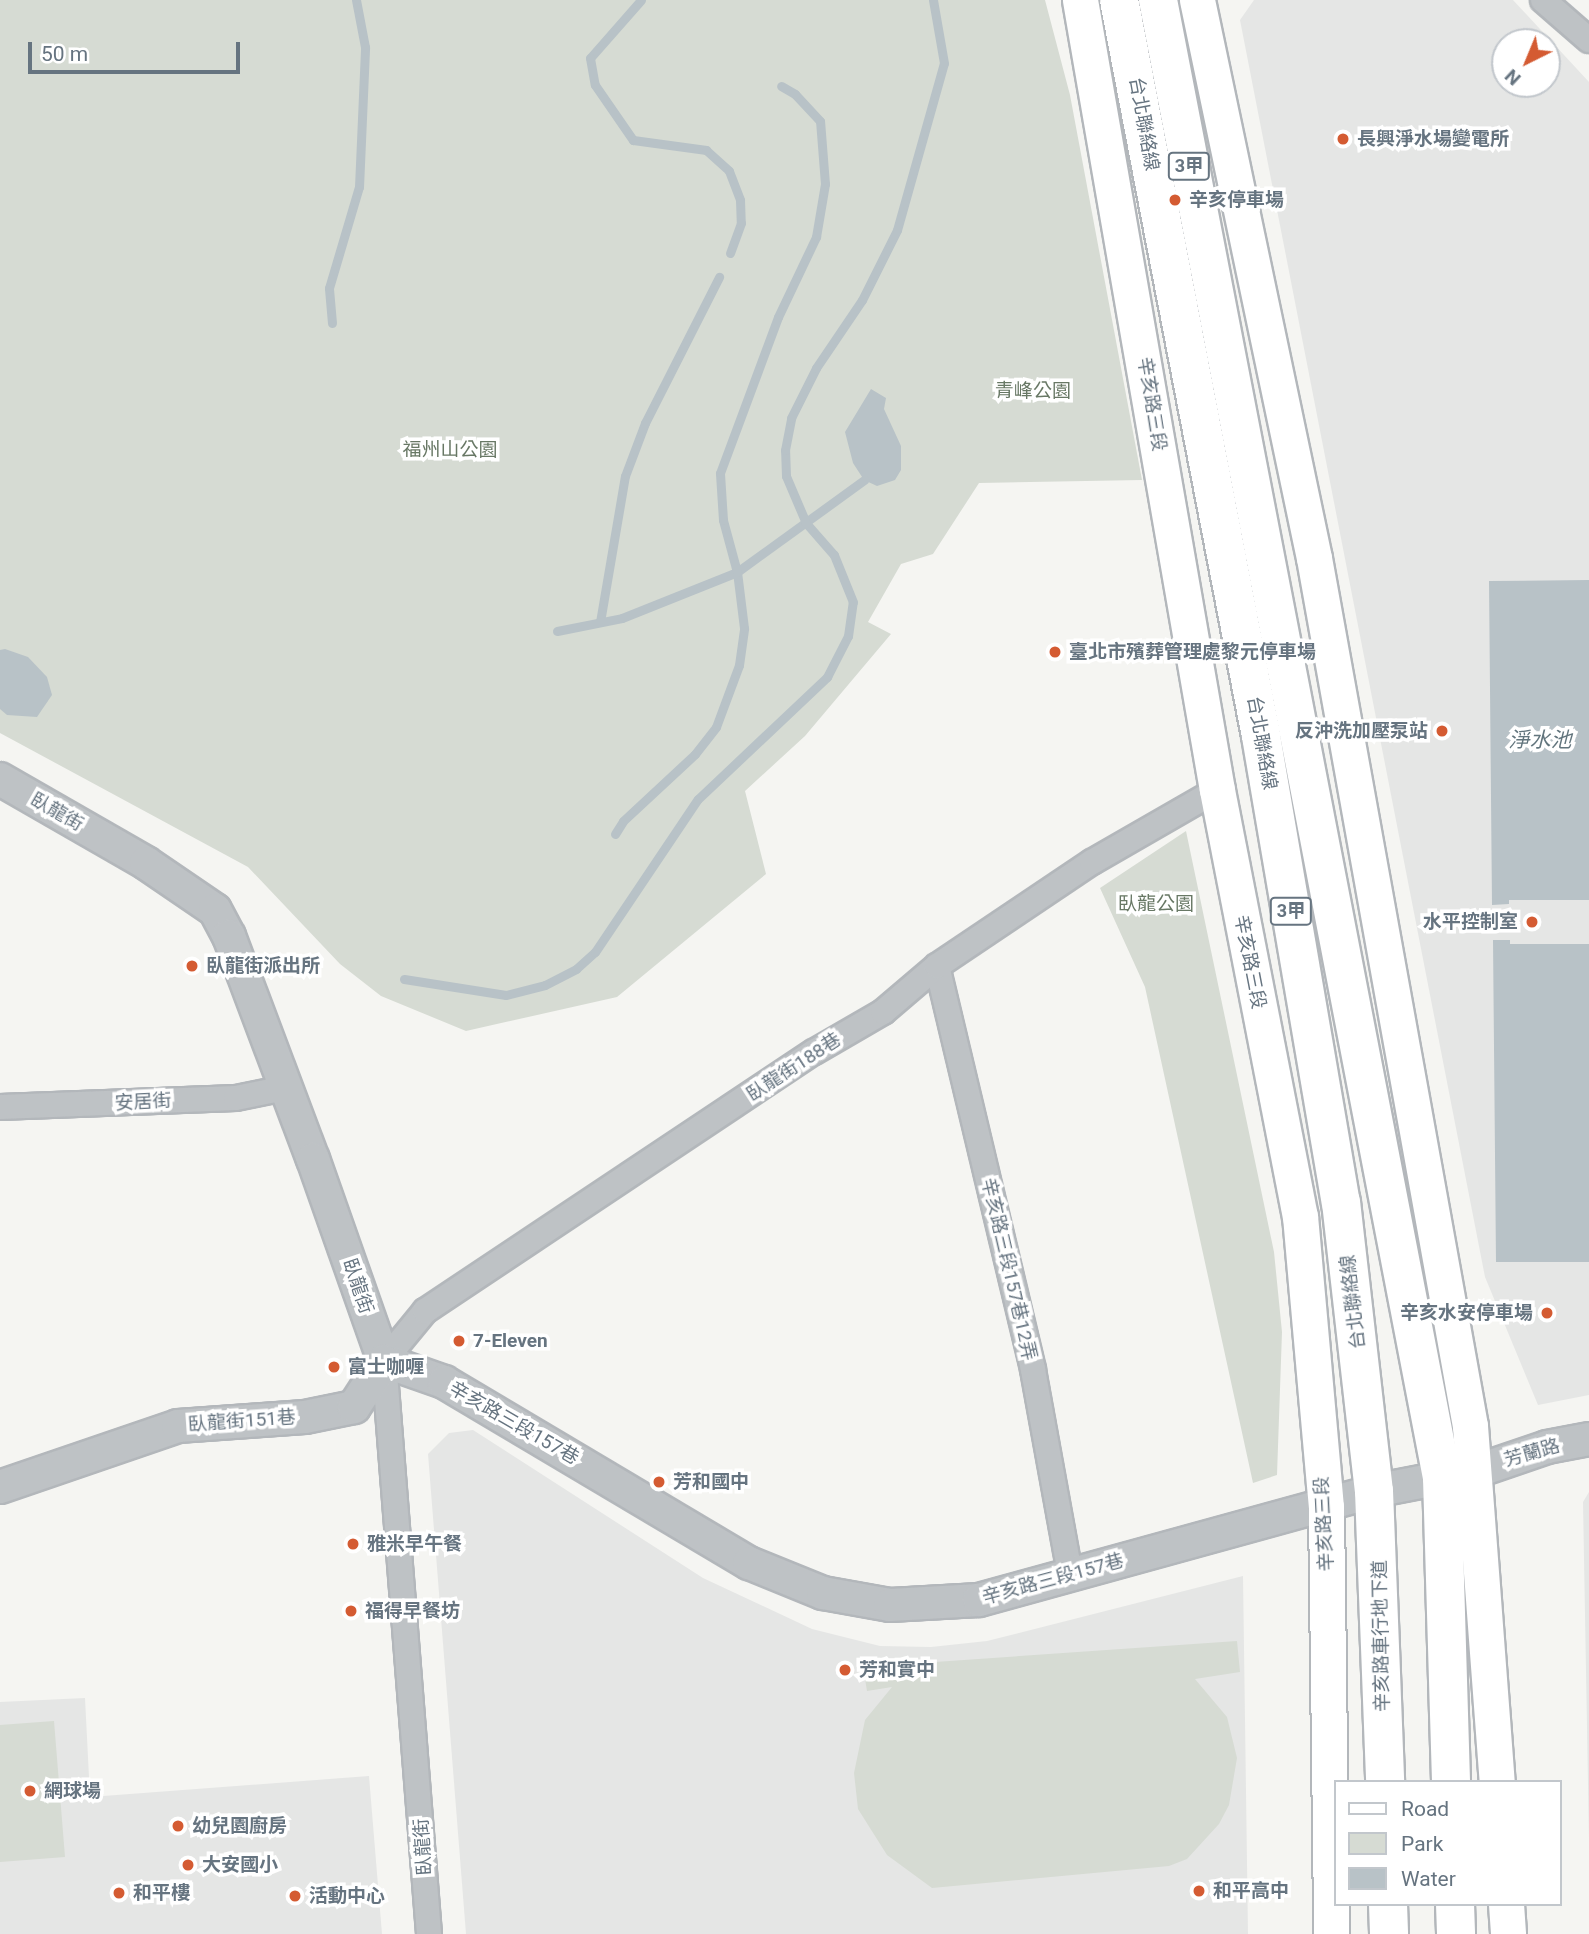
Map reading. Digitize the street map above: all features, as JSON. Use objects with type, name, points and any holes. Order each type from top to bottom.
[{"type":"main road","name":"辛亥路三段","points":[[1080,0],[1216,790],[1300,1216],[1326,1507],[1331,1934]]},
{"type":"main road","name":"台北聯絡線","points":[[1119,0],[1181,335],[1261,736],[1341,1202],[1374,1491]]},
{"type":"main road","name":"台北聯絡線","points":[[1158,0],[1220,333],[1459,1474]]},
{"type":"main road","points":[[1197,0],[1314,558],[1459,1474],[1497,1780]]},
{"type":"main road","points":[[1451,1780],[1444,1533],[1459,1474]]},
{"type":"main road","name":"辛亥路車行地下道","points":[[1374,1491],[1385,1780]]},
{"type":"main road","points":[[1388,1906],[1389,1934]]},
{"type":"main road","points":[[1455,1906],[1456,1934]]},
{"type":"main road","points":[[1506,1906],[1508,1934]]},
{"type":"street","points":[[1543,0],[1589,40]]},
{"type":"street","name":"臥龍街","points":[[0,779],[146,863],[215,910],[229,936],[384,1361],[429,1934]]},
{"type":"street","name":"臥龍街188巷","points":[[384,1361],[425,1311],[814,1052],[883,1012],[937,966],[1092,862],[1216,790]]},
{"type":"street","name":"辛亥路三段157巷12弄","points":[[937,966],[1033,1370],[1070,1574]]},
{"type":"street","name":"安居街","points":[[0,1107],[236,1098],[285,1088]]},
{"type":"street","name":"辛亥路三段157巷","points":[[384,1361],[444,1382],[749,1563],[823,1593],[890,1605],[979,1600],[1326,1507],[1374,1491],[1459,1474]]},
{"type":"street","name":"臥龍街151巷","points":[[0,1487],[178,1426],[305,1417],[354,1407],[384,1361]]},
{"type":"street","name":"芳蘭路","points":[[1459,1474],[1547,1447],[1589,1439]]},
{"type":"shaded area","points":[[1254,0],[1513,0],[1539,28],[1491,28],[1491,98],[1561,98],[1561,52],[1589,82],[1589,1395],[1538,1405],[1485,1277],[1240,20]]},
{"type":"shaded area","name":"芳和實中","points":[[473,1430],[703,1578],[812,1629],[880,1646],[931,1647],[987,1641],[1243,1576],[1248,1934],[466,1934],[428,1454],[449,1433]]},
{"type":"shaded area","points":[[1589,1492],[1589,1839],[1583,1502]]},
{"type":"shaded area","name":"大安國小","points":[[85,1698],[90,1797],[369,1776],[382,1934],[0,1934],[0,1702]]},
{"type":"green space","name":"福州山公園","points":[[0,0],[1045,0],[1070,95],[1142,480],[979,483],[933,554],[901,564],[868,622],[891,634],[805,736],[745,791],[766,874],[617,997],[466,1031],[381,996],[340,964],[248,867],[0,733]]},
{"type":"green space","name":"臥龍公園","points":[[1186,831],[1274,1252],[1282,1332],[1277,1475],[1253,1483],[1145,987],[1100,888]]},
{"type":"green space","points":[[1237,1641],[1240,1672],[1195,1679],[1227,1717],[1237,1758],[1229,1805],[1219,1824],[1187,1859],[1169,1866],[932,1888],[887,1855],[858,1809],[854,1773],[865,1720],[892,1687],[867,1691],[863,1667]]},
{"type":"green space","name":"網球場","points":[[54,1721],[65,1857],[0,1862],[0,1725]]},
{"type":"water","points":[[871,389],[886,398],[884,409],[901,446],[901,470],[895,480],[877,486],[864,480],[853,463],[845,432]]},
{"type":"water","name":"淨水池","points":[[1589,580],[1589,900],[1509,900],[1509,904],[1492,905],[1489,581]]},
{"type":"water","points":[[5,649],[28,657],[47,677],[52,695],[37,717],[7,715],[0,709],[0,650]]},
{"type":"water","points":[[1493,940],[1510,940],[1510,944],[1589,944],[1589,1262],[1496,1262]]},
{"type":"waterway","points":[[332,323],[329,288],[359,187],[365,47],[356,0]]},
{"type":"waterway","points":[[641,0],[590,58],[595,85],[633,140],[706,150],[729,171],[740,200],[741,223],[730,253]]},
{"type":"waterway","points":[[404,979],[506,995],[545,985],[576,969],[595,952],[698,799],[827,677],[848,636],[853,602],[834,555],[806,523],[786,476],[785,450],[791,418],[816,368],[862,300],[897,230],[944,63],[933,0]]},
{"type":"waterway","points":[[615,834],[623,821],[695,754],[716,727],[739,665],[744,628],[737,572],[723,520],[720,473],[778,317],[816,237],[825,184],[820,121],[795,94],[781,86]]},
{"type":"waterway","points":[[600,622],[625,476],[645,423],[719,277]]},
{"type":"waterway","points":[[557,631],[622,618],[737,572],[864,480]]},
{"type":"place","name":"長興淨水場變電所","points":[[1343,139]]},
{"type":"place","name":"辛亥停車場","points":[[1175,200]]},
{"type":"place","name":"臺北市殯葬管理處黎元停車場","points":[[1055,652]]},
{"type":"place","name":"反沖洗加壓泵站","points":[[1442,731]]},
{"type":"place","name":"水平控制室","points":[[1532,922]]},
{"type":"place","name":"臥龍街派出所","points":[[192,966]]},
{"type":"place","name":"辛亥水安停車場","points":[[1547,1313]]},
{"type":"place","name":"7-Eleven","points":[[459,1341]]},
{"type":"place","name":"富士咖喱","points":[[334,1367]]},
{"type":"place","name":"芳和國中","points":[[659,1482]]},
{"type":"place","name":"雅米早午餐","points":[[353,1544]]},
{"type":"place","name":"福得早餐坊","points":[[351,1611]]},
{"type":"place","name":"芳和實中","points":[[845,1670]]},
{"type":"place","name":"網球場","points":[[30,1791]]},
{"type":"place","name":"幼兒園廚房","points":[[178,1826]]},
{"type":"place","name":"大安國小","points":[[188,1865]]},
{"type":"place","name":"和平高中","points":[[1199,1891]]},
{"type":"place","name":"和平樓","points":[[119,1893]]},
{"type":"place","name":"活動中心","points":[[295,1896]]},
{"type":"park label","name":"青峰公園","points":[[1033,391]]}]
